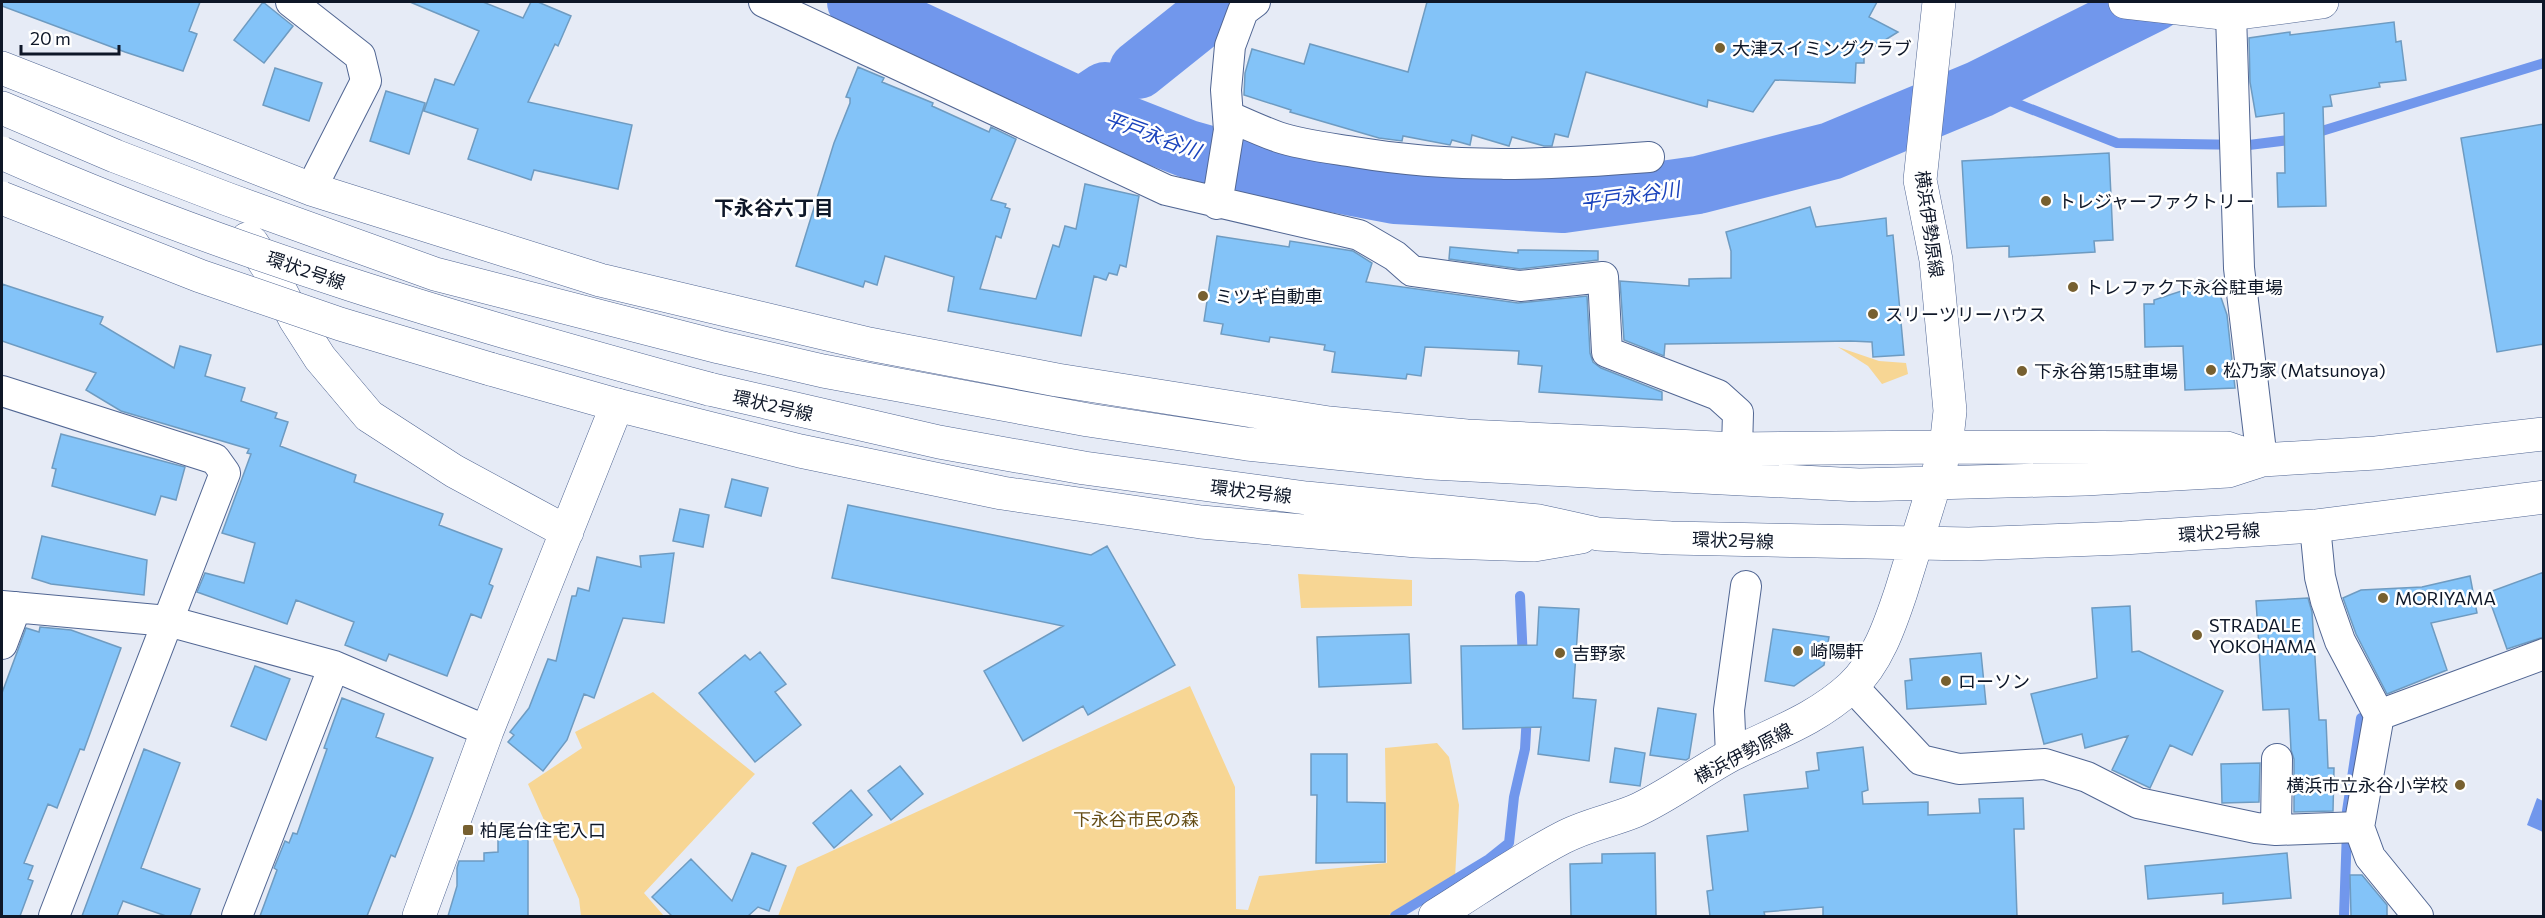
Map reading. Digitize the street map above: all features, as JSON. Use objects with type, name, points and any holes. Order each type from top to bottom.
[{"type":"main road","name":"横浜伊勢原線","points":[[1434,916],[1562,838],[1593,824],[1632,812],[1675,791],[1731,755],[1815,716],[1852,686],[1871,662],[1887,629],[1916,544],[1946,447],[1950,411],[1936,260],[1920,180],[1939,2]]},
{"type":"main road","points":[[2124,2],[2231,14],[2322,2]]},
{"type":"main road","points":[[2,69],[311,189],[600,280],[869,344],[1057,380],[1340,424],[1467,436],[1737,449],[2227,448],[2262,460]]},
{"type":"main road","points":[[2,108],[115,156],[227,199],[435,274],[823,371],[1088,420],[1247,444],[1432,464],[1859,485],[2085,480],[2228,471],[2262,460],[2376,453],[2544,434]]},
{"type":"main road","points":[[2,139],[112,184],[226,225],[252,243],[320,358],[369,416],[454,471],[567,532]]},
{"type":"main road","name":"環状2号線","points":[[2,153],[163,219],[302,270],[532,340],[709,389],[929,440],[1084,468],[1306,498],[1539,520],[1598,534],[1742,541],[1916,544],[2015,543],[2123,538],[2315,526],[2544,498]]},
{"type":"main road","points":[[2,198],[200,276],[340,324],[617,405],[800,451],[1002,493],[1201,522],[1417,541],[1499,544],[1534,545],[1598,534]]},
{"type":"main road","points":[[419,916],[487,731],[617,405]]},
{"type":"street","points":[[291,2],[360,56],[366,81],[311,189]]},
{"type":"street","points":[[764,2],[1166,190],[1217,204],[1359,235],[1395,256],[1412,271],[1520,286],[1603,278],[1607,352],[1718,395],[1738,413],[1737,449]]},
{"type":"street","points":[[1217,204],[1228,123],[1226,90],[1230,46],[1243,11],[1255,2]]},
{"type":"street","points":[[2231,14],[2239,268],[2262,460]]},
{"type":"street","points":[[1228,123],[1312,146],[1396,160],[1454,165],[1545,164],[1649,157]]},
{"type":"street","points":[[2,391],[215,459],[225,473],[54,916]]},
{"type":"street","points":[[2315,526],[2320,577],[2326,601],[2340,641],[2379,715],[2359,827],[2370,858],[2418,916]]},
{"type":"street","points":[[1731,755],[1729,710],[1746,586]]},
{"type":"street","points":[[2,645],[9,607],[168,621],[334,666],[487,731]]},
{"type":"street","points":[[2379,715],[2544,654]]},
{"type":"street","points":[[237,916],[334,666]]},
{"type":"street","points":[[1852,686],[1922,760],[1959,769],[2045,764],[2087,777],[2138,803],[2256,828],[2276,830],[2359,827]]},
{"type":"street","points":[[2276,830],[2277,759]]},
{"type":"green space","points":[[1838,347],[1879,361],[1906,363],[1908,374],[1882,384],[1868,366]]},
{"type":"green space","points":[[1298,574],[1412,580],[1412,606],[1301,608]]},
{"type":"green space","name":"下永谷市民の森","points":[[1190,686],[1235,787],[1236,909],[1248,910],[1259,876],[1387,863],[1385,748],[1437,743],[1449,757],[1459,805],[1455,878],[1387,916],[778,916],[797,867]]},
{"type":"green space","points":[[653,692],[755,774],[644,893],[664,916],[581,916],[579,899],[528,784],[582,748],[575,732]]},
{"type":"water","points":[[2537,798],[2543,801],[2543,832],[2527,825]]},
{"type":"building","points":[[2,2],[200,2],[189,31],[197,34],[183,71],[2,6]]},
{"type":"building","points":[[263,2],[293,26],[264,63],[234,40]]},
{"type":"building","points":[[410,2],[483,2],[523,18],[531,2],[538,2],[571,16],[528,102],[632,125],[618,189],[534,170],[531,180],[468,159],[478,129],[424,111],[435,79],[454,85],[479,31]]},
{"type":"building","points":[[1427,2],[1877,2],[1869,17],[1898,32],[1864,53],[1864,63],[1856,63],[1855,83],[1775,80],[1753,112],[1708,100],[1707,107],[1586,72],[1568,137],[1555,134],[1552,146],[1512,137],[1509,146],[1472,135],[1470,145],[1452,140],[1450,145],[1403,136],[1402,141],[1379,138],[1290,112],[1291,110],[1244,95],[1245,73],[1252,49],[1304,64],[1310,44],[1408,72]]},
{"type":"building","points":[[2394,22],[2396,42],[2401,41],[2406,80],[2379,83],[2380,87],[2330,95],[2332,106],[2323,107],[2326,206],[2278,207],[2277,173],[2285,173],[2284,113],[2256,117],[2250,82],[2249,38]]},
{"type":"building","points":[[858,67],[884,78],[882,82],[933,103],[932,106],[989,132],[991,127],[1016,139],[991,200],[1006,204],[1005,207],[1010,209],[1001,238],[996,236],[980,289],[1036,299],[1053,245],[1059,247],[1065,226],[1076,229],[1085,184],[1139,196],[1126,267],[1120,265],[1117,275],[1109,273],[1106,280],[1094,276],[1081,336],[948,311],[954,277],[885,256],[877,285],[865,281],[863,287],[796,266],[834,143],[850,103],[850,98],[846,97]]},
{"type":"building","points":[[275,68],[322,83],[309,121],[263,105]]},
{"type":"building","points":[[386,91],[425,103],[409,154],[370,141]]},
{"type":"building","points":[[2544,124],[2544,344],[2497,352],[2461,138]]},
{"type":"building","points":[[2109,153],[2113,240],[2094,241],[2095,252],[2009,257],[2009,246],[1967,248],[1962,161]]},
{"type":"building","points":[[1810,207],[1816,227],[1886,218],[1887,236],[1893,235],[1904,355],[1873,357],[1872,342],[1850,341],[1665,344],[1664,356],[1624,340],[1620,281],[1689,286],[1689,279],[1731,278],[1731,251],[1726,232]]},
{"type":"building","points":[[1217,236],[1289,247],[1290,241],[1353,251],[1372,263],[1366,282],[1518,303],[1587,296],[1590,353],[1593,362],[1601,368],[1662,392],[1662,400],[1539,392],[1542,366],[1518,364],[1519,351],[1425,347],[1421,376],[1407,374],[1406,379],[1332,372],[1335,352],[1324,350],[1325,345],[1270,337],[1269,342],[1221,334],[1223,324],[1204,321]]},
{"type":"building","points":[[1450,247],[1518,253],[1518,250],[1598,251],[1598,260],[1520,269],[1449,259]]},
{"type":"building","points":[[2215,280],[2227,315],[2235,388],[2185,390],[2183,346],[2145,347],[2144,304],[2154,304],[2154,300]]},
{"type":"building","points":[[2,284],[103,317],[100,324],[174,368],[180,346],[211,355],[205,376],[245,388],[241,401],[277,413],[275,418],[288,422],[280,446],[356,475],[354,482],[443,514],[439,525],[502,549],[489,584],[493,586],[481,618],[471,614],[447,676],[389,654],[386,661],[345,645],[354,622],[296,600],[287,624],[197,592],[205,573],[244,583],[255,543],[222,533],[251,454],[247,453],[249,449],[121,411],[86,390],[96,373],[2,341]]},
{"type":"building","points":[[61,434],[185,467],[176,500],[161,496],[155,515],[52,486],[56,469],[52,468]]},
{"type":"building","points":[[732,479],[768,488],[761,516],[725,507]]},
{"type":"building","points":[[848,505],[1091,555],[1107,546],[1175,665],[1088,715],[1083,706],[1023,741],[984,671],[1063,626],[832,578]]},
{"type":"building","points":[[680,509],[709,515],[703,547],[673,541]]},
{"type":"building","points":[[42,536],[147,560],[144,595],[51,584],[32,578]]},
{"type":"building","points":[[674,553],[664,623],[623,618],[594,698],[584,694],[567,740],[543,771],[508,742],[514,735],[510,732],[529,708],[548,659],[556,661],[572,596],[576,596],[578,588],[589,591],[597,557],[641,567],[640,556]]},
{"type":"building","points":[[2544,572],[2544,637],[2507,649],[2487,593]]},
{"type":"building","points":[[2470,576],[2477,613],[2431,623],[2447,670],[2387,694],[2356,634],[2343,598],[2361,590],[2422,587]]},
{"type":"building","points":[[2308,598],[2312,612],[2319,720],[2326,720],[2328,768],[2334,768],[2333,811],[2294,812],[2294,759],[2291,750],[2289,709],[2263,710],[2256,601]]},
{"type":"building","points":[[2130,606],[2132,652],[2139,651],[2223,691],[2192,755],[2170,745],[2150,788],[2112,770],[2128,736],[2085,748],[2082,734],[2044,744],[2031,694],[2097,678],[2092,608]]},
{"type":"building","points":[[1539,607],[1579,609],[1573,698],[1596,700],[1589,761],[1538,754],[1541,727],[1463,729],[1461,646],[1537,645]]},
{"type":"building","points":[[40,627],[71,630],[121,648],[84,750],[80,749],[57,808],[48,804],[24,863],[33,866],[28,879],[33,881],[20,916],[2,916],[2,693],[26,628],[39,632]]},
{"type":"building","name":"崎陽軒","points":[[1773,629],[1829,637],[1824,665],[1794,686],[1765,681]]},
{"type":"building","points":[[1409,634],[1411,683],[1319,687],[1317,637]]},
{"type":"building","points":[[760,652],[786,684],[775,692],[801,725],[755,762],[699,693],[745,655],[750,660]]},
{"type":"building","name":"ローソン","points":[[1981,653],[1986,704],[1907,709],[1905,681],[1912,680],[1910,659]]},
{"type":"building","points":[[255,666],[290,679],[266,740],[231,726]]},
{"type":"building","points":[[342,698],[384,714],[376,737],[433,758],[412,814],[395,857],[391,855],[367,916],[260,916],[277,870],[274,868],[285,841],[289,843],[293,833],[297,834]]},
{"type":"building","points":[[1658,708],[1696,714],[1689,758],[1686,760],[1650,755]]},
{"type":"building","points":[[1863,747],[1868,790],[1862,792],[1863,804],[1928,802],[1928,815],[1980,813],[1979,799],[2023,798],[2024,829],[2014,829],[2017,916],[1823,916],[1823,907],[1764,912],[1765,916],[1710,916],[1707,891],[1713,890],[1707,836],[1748,831],[1744,795],[1808,788],[1806,772],[1819,770],[1817,753]]},
{"type":"building","points":[[1615,748],[1645,753],[1640,786],[1610,782]]},
{"type":"building","points":[[144,749],[180,763],[141,868],[200,889],[190,916],[166,916],[123,901],[117,916],[82,916]]},
{"type":"building","points":[[1311,754],[1347,754],[1347,802],[1385,803],[1385,862],[1316,863],[1317,795],[1311,795]]},
{"type":"building","points":[[2260,763],[2259,802],[2222,803],[2221,764]]},
{"type":"building","points":[[900,766],[923,794],[891,820],[868,791]]},
{"type":"building","points":[[851,790],[872,815],[834,848],[813,823]]},
{"type":"building","points":[[498,835],[528,835],[528,916],[448,916],[457,886],[459,861],[484,861],[484,853],[498,852]]},
{"type":"building","points":[[752,853],[786,866],[769,911],[758,907],[748,916],[672,916],[652,897],[691,859],[732,901]]},
{"type":"building","points":[[1655,853],[1656,916],[1571,916],[1570,864],[1602,863],[1602,854]]},
{"type":"building","points":[[2287,853],[2291,898],[2223,904],[2223,893],[2148,899],[2145,866]]},
{"type":"building","points":[[2350,875],[2362,875],[2387,905],[2387,916],[2351,916]]},
{"type":"waterway","name":"平戸永谷川","points":[[856,2],[1081,107],[1105,91]]},
{"type":"waterway","name":"平戸永谷川","points":[[1138,70],[1223,2]]},
{"type":"waterway","name":"平戸永谷川","points":[[1081,107],[1188,149],[1259,169],[1395,195],[1563,204],[1698,185],[1831,151],[1980,89],[2155,2]]},
{"type":"waterway","points":[[2312,134],[2544,63]]},
{"type":"waterway","points":[[1980,89],[2117,143],[2249,145],[2297,139]]},
{"type":"waterway","points":[[1520,596],[1523,660]]},
{"type":"waterway","points":[[1395,916],[1489,859],[1509,843],[1514,797],[1525,749],[1527,714]]},
{"type":"waterway","points":[[2347,811],[2361,718]]},
{"type":"waterway","points":[[2344,916],[2347,830]]},
{"type":"place","name":"大津スイミングクラブ","points":[[1720,48]]},
{"type":"place","name":"トレジャーファクトリー","points":[[2046,201]]},
{"type":"place","name":"トレファク下永谷駐車場","points":[[2073,287]]},
{"type":"place","name":"ミツギ自動車","points":[[1203,296]]},
{"type":"place","name":"スリーツリーハウス","points":[[1873,314]]},
{"type":"place","name":"松乃家 (Matsunoya)","points":[[2211,370]]},
{"type":"place","name":"下永谷第15駐車場","points":[[2022,371]]},
{"type":"place","name":"MORIYAMA","points":[[2383,598]]},
{"type":"place","name":"STRADALE YOKOHAMA","points":[[2197,635]]},
{"type":"place","name":"崎陽軒","points":[[1798,651]]},
{"type":"place","name":"吉野家","points":[[1560,653]]},
{"type":"place","name":"ローソン","points":[[1946,681]]},
{"type":"place","name":"横浜市立永谷小学校","points":[[2460,785]]},
{"type":"place","name":"柏尾台住宅入口","points":[[468,830]]},
{"type":"district","name":"下永谷六丁目","points":[[774,207]]}]
